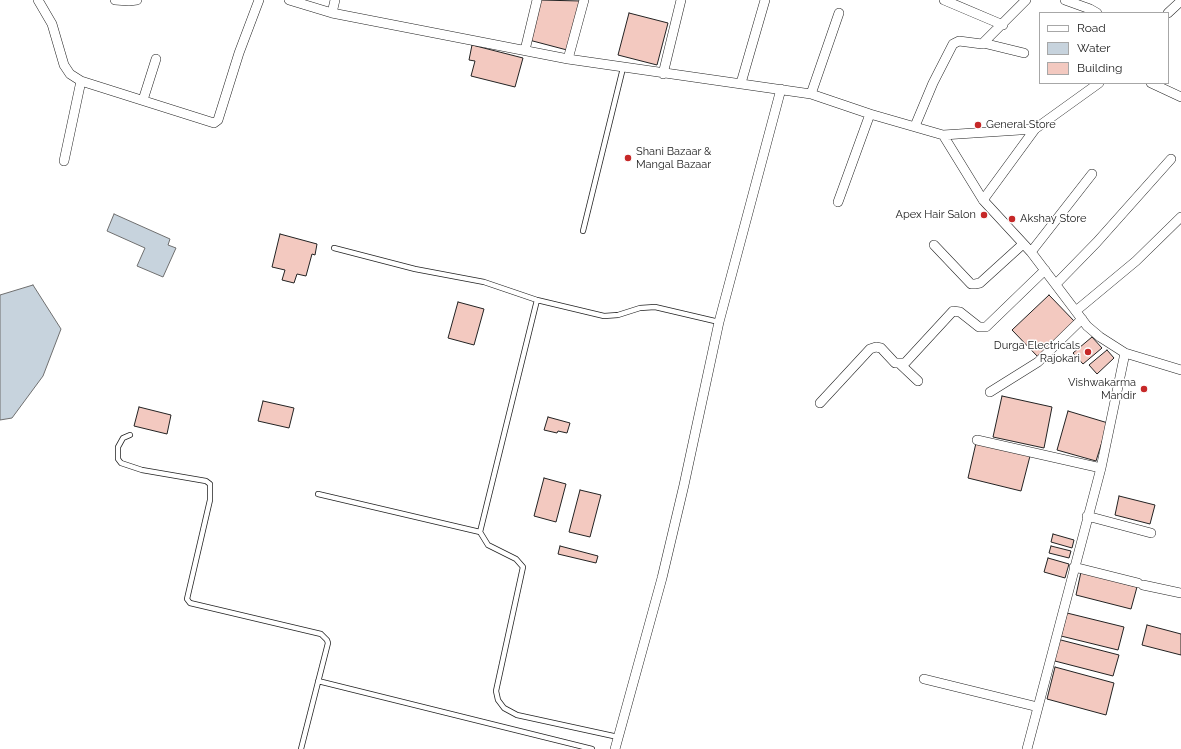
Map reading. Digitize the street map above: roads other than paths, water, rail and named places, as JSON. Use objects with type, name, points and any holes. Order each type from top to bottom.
[{"type":"street","points":[[38,0],[52,24],[64,65],[70,74],[81,81],[214,123],[217,122],[239,53],[259,0]]},
{"type":"street","points":[[115,0],[129,2],[137,0]]},
{"type":"street","points":[[289,0],[332,13],[568,59],[663,74],[741,83],[811,94],[870,114],[943,135],[1035,129]]},
{"type":"street","points":[[332,13],[335,0]]},
{"type":"street","points":[[525,50],[537,0]]},
{"type":"street","points":[[568,59],[584,0]]},
{"type":"street","points":[[663,74],[681,0]]},
{"type":"street","points":[[741,83],[766,0]]},
{"type":"street","points":[[944,0],[1003,25]]},
{"type":"street","points":[[983,43],[1003,25],[1026,0]]},
{"type":"street","points":[[1065,0],[1095,12]]},
{"type":"street","points":[[1169,12],[1181,1]]},
{"type":"street","points":[[811,94],[839,13]]},
{"type":"street","points":[[916,126],[933,83],[953,44],[959,41],[979,44],[983,43],[1024,53]]},
{"type":"street","points":[[143,100],[156,59]]},
{"type":"street","points":[[64,161],[81,81]]},
{"type":"street","points":[[983,200],[1035,129],[1098,84]]},
{"type":"street","points":[[1153,84],[1181,96]]},
{"type":"street","points":[[615,749],[665,562],[719,322],[781,89]]},
{"type":"street","points":[[838,202],[870,114]]},
{"type":"street","points":[[943,135],[983,200],[1031,252],[1077,310],[1082,319],[1100,337],[1125,354],[1181,370]]},
{"type":"street","points":[[1056,284],[1098,242],[1171,159]]},
{"type":"street","points":[[1031,252],[1092,174]]},
{"type":"street","points":[[1077,310],[1136,261],[1181,217]]},
{"type":"street","points":[[934,245],[971,284],[975,284],[980,283],[1023,244]]},
{"type":"street","points":[[900,364],[905,363],[953,311],[960,312],[979,327],[986,327],[1045,270]]},
{"type":"street","points":[[990,392],[1038,362],[1082,319]]},
{"type":"street","points":[[820,402],[870,349],[876,347],[881,348],[895,363],[900,364],[918,381]]},
{"type":"street","points":[[1027,749],[1100,468],[1125,354]]},
{"type":"street","points":[[977,440],[1100,468]]},
{"type":"street","points":[[1087,516],[1151,533]]},
{"type":"street","points":[[1074,567],[1181,593]]},
{"type":"street","points":[[924,679],[1038,707]]},
{"type":"lane","points":[[583,231],[623,68]]},
{"type":"lane","points":[[334,248],[415,269],[484,282],[537,300],[604,316],[618,316],[640,308],[655,307],[719,322]]},
{"type":"lane","points":[[480,532],[537,300]]},
{"type":"lane","points":[[130,435],[123,438],[118,447],[118,459],[121,463],[142,470],[206,481],[210,484],[210,500],[187,599],[190,603],[324,636],[328,643],[301,749]]},
{"type":"lane","points":[[318,494],[480,532],[488,545],[516,559],[523,567],[497,680],[496,691],[498,700],[504,708],[517,715],[619,737]]},
{"type":"lane","points":[[318,681],[592,749]]},
{"type":"water","points":[[114,214],[170,239],[168,245],[176,248],[163,277],[137,266],[145,248],[107,231]]},
{"type":"water","points":[[33,285],[61,329],[43,376],[12,418],[0,420],[0,295]]},
{"type":"place","name":"General Store","points":[[978,125]]},
{"type":"place","name":"Shani Bazaar & Mangal Bazaar","points":[[628,158]]},
{"type":"place","name":"Apex Hair Salon","points":[[984,215]]},
{"type":"place","name":"Akshay Store","points":[[1012,219]]},
{"type":"place","name":"Durga Electricals Rajokari","points":[[1088,352]]},
{"type":"place","name":"Vishwakarma Mandir","points":[[1144,389]]}]
